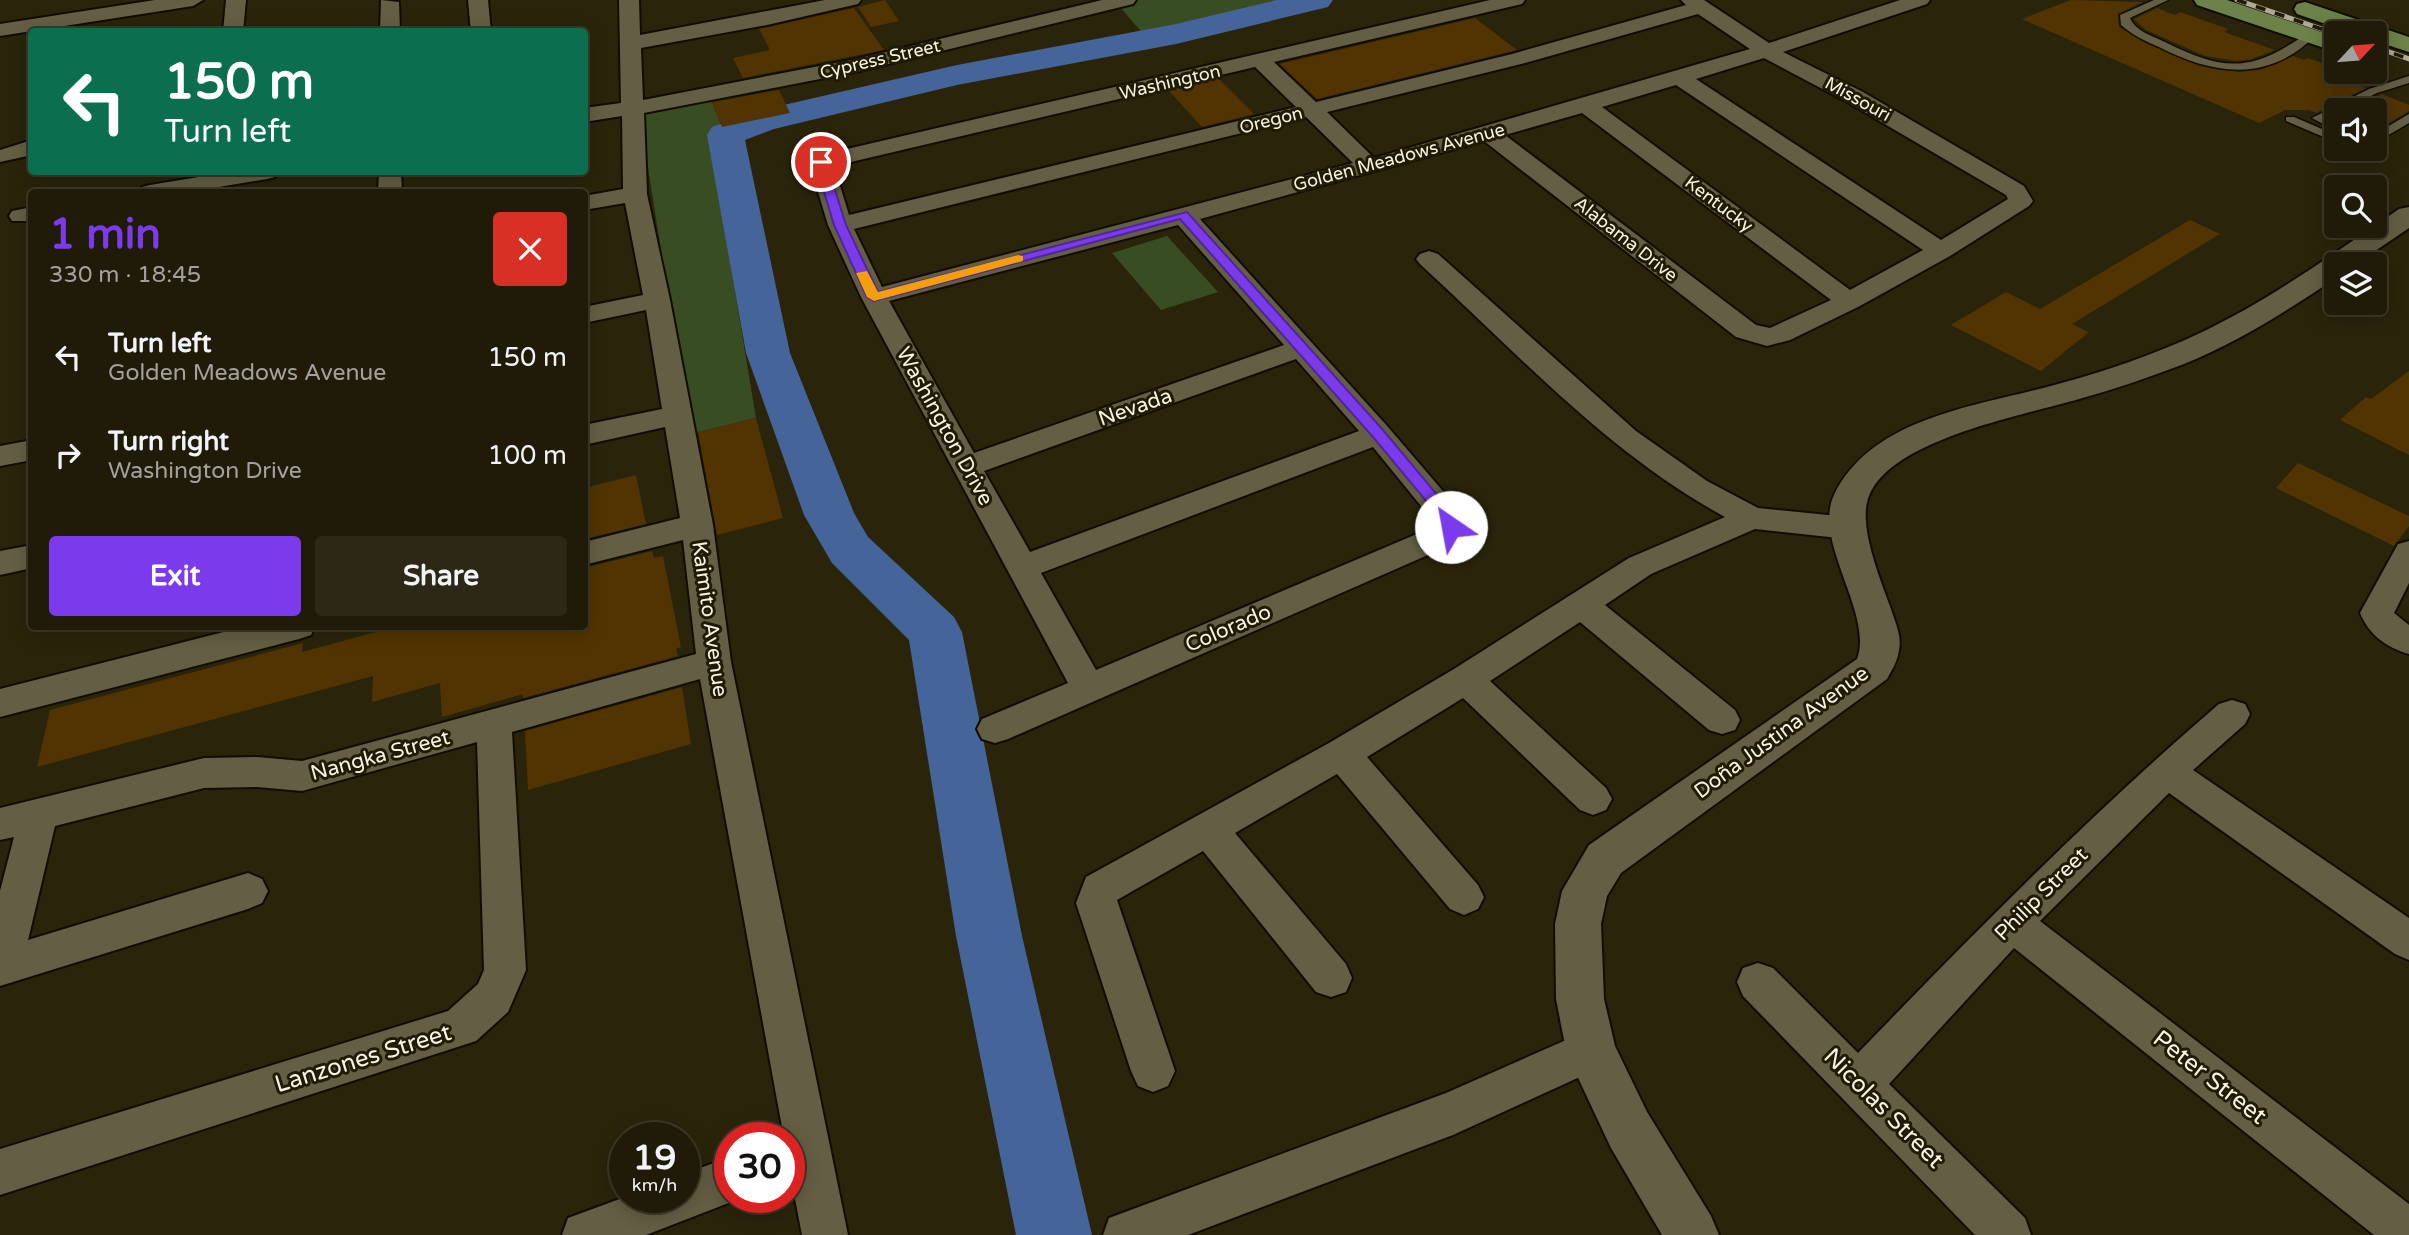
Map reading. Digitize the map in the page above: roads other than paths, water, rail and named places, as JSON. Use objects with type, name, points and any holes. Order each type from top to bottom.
[{"type":"main road","points":[[2205,0],[2324,41]]},
{"type":"main road","points":[[2280,0],[2409,45]]},
{"type":"main road","points":[[2387,63],[2409,70]]},
{"type":"street","points":[[0,30],[83,24],[193,0]]},
{"type":"street","points":[[233,28],[236,0]]},
{"type":"street","points":[[478,0],[481,28]]},
{"type":"street","name":"Kaimito Avenue","points":[[629,0],[635,194],[657,300],[697,526],[714,662],[794,1122]]},
{"type":"street","points":[[632,43],[766,19],[851,0]]},
{"type":"street","name":"Cypress Street","points":[[588,114],[791,80],[1126,0]]},
{"type":"street","name":"Washington","points":[[825,160],[1515,0]]},
{"type":"street","name":"Golden Meadows Avenue","points":[[874,297],[1588,107],[1768,52],[1920,0]]},
{"type":"street","points":[[389,2],[390,28]]},
{"type":"street","name":"Missouri","points":[[1696,4],[1768,52],[1855,97],[2016,191],[2021,201],[1941,251]]},
{"type":"street","name":"Oregon","points":[[840,225],[1518,59],[1696,4]]},
{"type":"street","points":[[1261,61],[1369,166]]},
{"type":"street","points":[[1680,78],[1941,251],[1849,301]]},
{"type":"street","name":"Kentucky","points":[[1588,107],[1849,301]]},
{"type":"street","name":"Alabama Drive","points":[[1489,134],[1746,331],[1767,338],[1849,301]]},
{"type":"street","points":[[4,156],[28,148]]},
{"type":"street","name":"Washington Drive","points":[[825,160],[820,164],[840,225],[874,297],[1088,688]]},
{"type":"street","points":[[168,189],[249,175]]},
{"type":"street","points":[[588,202],[635,194]]},
{"type":"street","points":[[1023,567],[1378,434],[1183,215]]},
{"type":"street","name":"Doña Justina Avenue","points":[[2355,252],[2409,215]]},
{"type":"street","points":[[1429,258],[1626,438],[1696,488],[1752,518],[1848,528]]},
{"type":"street","name":"Doña Justina Avenue","points":[[1692,1235],[1629,1130],[1591,1050],[1580,999],[1577,924],[1585,891],[1605,859],[1873,668],[1880,649],[1879,632],[1848,528],[1850,497],[1867,471],[1906,442],[1948,425],[2055,396],[2187,351],[2236,327],[2324,272]]},
{"type":"street","points":[[588,314],[657,300]]},
{"type":"street","name":"Nevada","points":[[967,466],[1302,348]]},
{"type":"street","points":[[588,434],[678,415]]},
{"type":"street","name":"Colorado","points":[[995,729],[1443,536],[1451,527],[1449,519],[1378,434]]},
{"type":"street","points":[[0,456],[28,451]]},
{"type":"street","points":[[1153,1071],[1096,903],[1096,895],[1100,889],[1342,754],[1466,679],[1640,566],[1752,518]]},
{"type":"street","points":[[588,553],[697,526]]},
{"type":"street","points":[[2409,552],[2377,612],[2379,621],[2409,641]]},
{"type":"street","points":[[0,562],[28,557]]},
{"type":"street","points":[[1582,605],[1722,720]]},
{"type":"street","points":[[0,703],[283,630]]},
{"type":"street","name":"Nangka Street","points":[[0,824],[204,773],[257,772],[302,776],[714,662]]},
{"type":"street","points":[[1466,679],[1593,799]]},
{"type":"street","name":"Philip Street","points":[[1860,1083],[2011,922],[2165,770],[2232,714]]},
{"type":"street","name":"Lanzones Street","points":[[0,1172],[461,1027],[494,998],[505,970],[494,724]]},
{"type":"street","points":[[1342,754],[1464,897]]},
{"type":"street","points":[[2165,770],[2409,941]]},
{"type":"street","points":[[0,966],[39,814]]},
{"type":"street","points":[[1209,830],[1331,978]]},
{"type":"street","points":[[0,966],[248,891]]},
{"type":"street","name":"Peter Street","points":[[2011,922],[2409,1233]]},
{"type":"street","name":"Nicolas Street","points":[[1758,982],[2008,1235]]},
{"type":"street","points":[[1126,1235],[1453,1112],[1591,1050]]},
{"type":"street","name":"Kaimito Avenue","points":[[805,1172],[825,1235]]},
{"type":"street","points":[[585,1235],[714,1186]]},
{"type":"lane","points":[[2163,0],[2124,17],[2125,23],[2134,31],[2217,67],[2246,69],[2284,54],[2310,36]]},
{"type":"lane","points":[[2359,98],[2409,79]]},
{"type":"lane","points":[[2387,132],[2409,118]]},
{"type":"lane","points":[[2290,119],[2324,133]]},
{"type":"waterway","points":[[1054,1235],[989,936],[935,632],[850,550],[829,515],[768,353],[725,135],[762,121],[957,75],[1176,34],[1317,0]]},
{"type":"railway","points":[[2237,0],[2324,30]]},
{"type":"railway","points":[[2387,51],[2409,59]]}]
